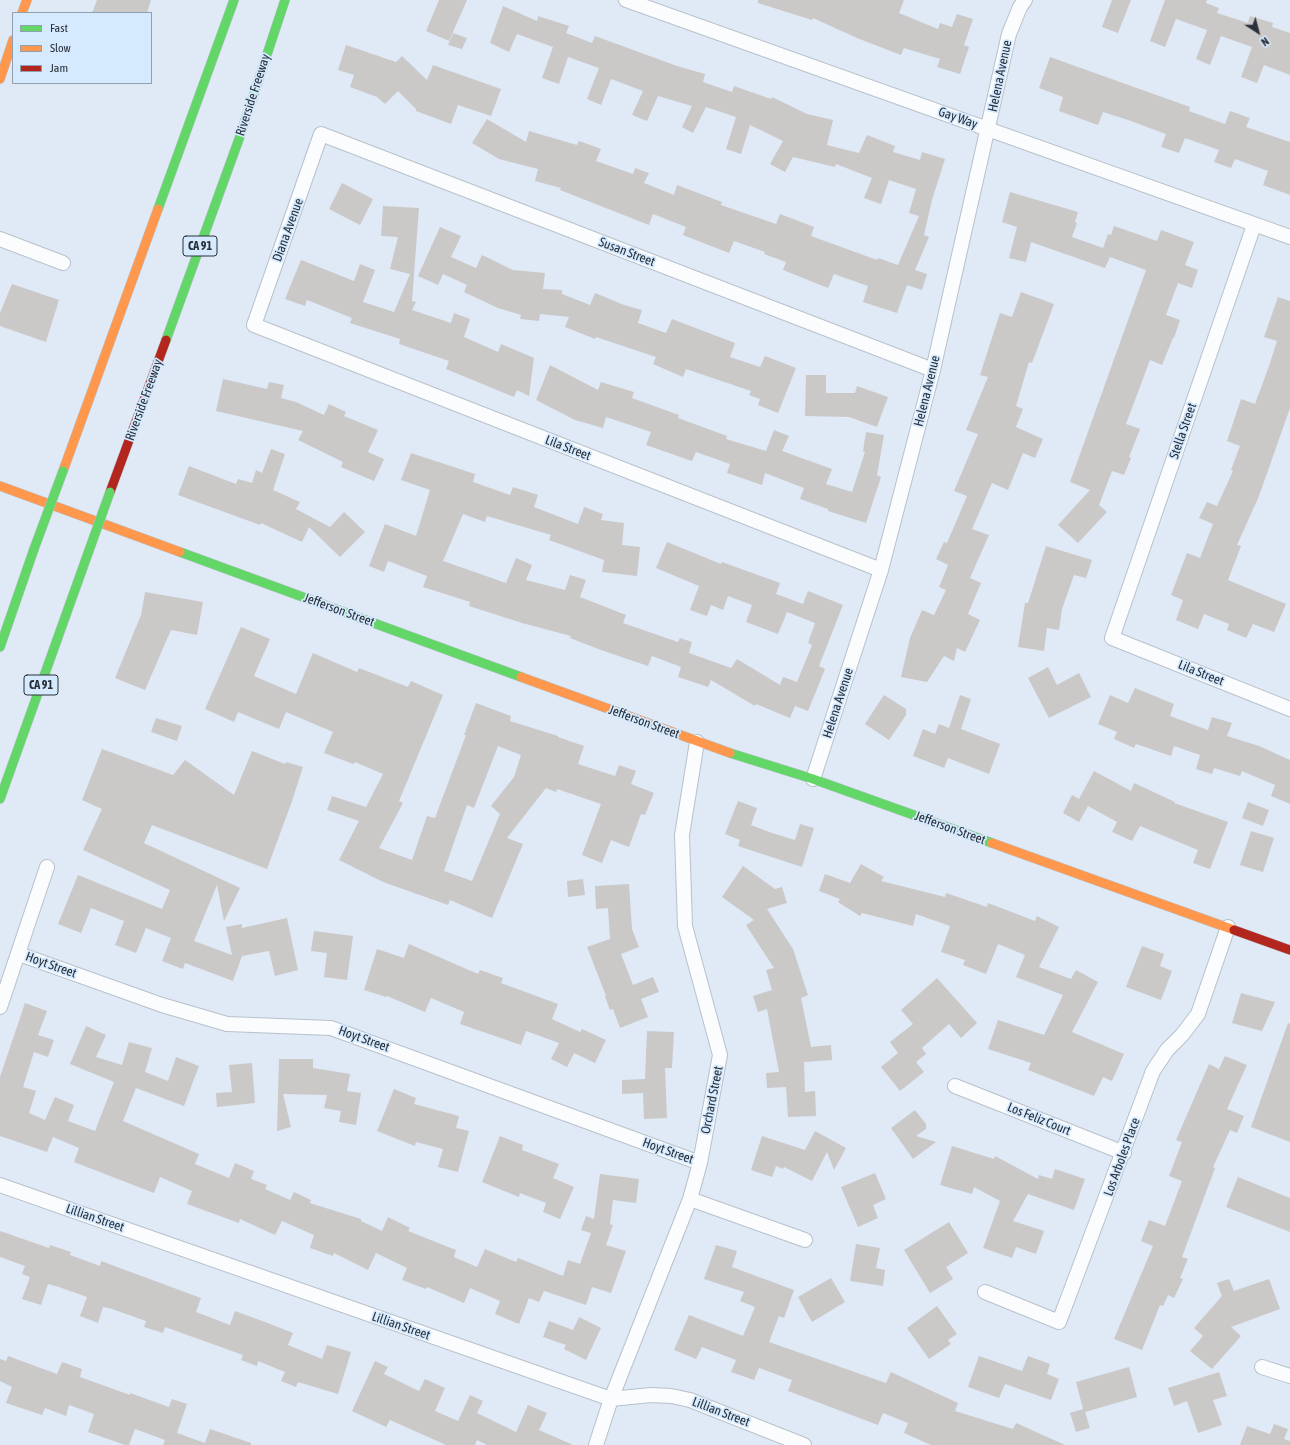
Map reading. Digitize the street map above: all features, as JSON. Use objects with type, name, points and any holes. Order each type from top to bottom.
[{"type":"main road","points":[[22,12],[27,0]]},
{"type":"main road","points":[[0,647],[62,471],[234,0]]},
{"type":"main road","name":"Riverside Freeway","points":[[0,799],[239,139],[285,0]]},
{"type":"main road","points":[[0,79],[12,43]]},
{"type":"main road","name":"Jefferson Street","points":[[0,486],[698,742],[813,779],[1290,950]]},
{"type":"street","name":"Gay Way","points":[[626,0],[1290,237]]},
{"type":"street","name":"Helena Avenue","points":[[813,779],[882,570],[933,370],[989,129],[1009,34],[1020,7],[1025,0]]},
{"type":"street","name":"Susan Street","points":[[321,134],[933,370]]},
{"type":"street","name":"Diana Avenue","points":[[254,325],[321,134]]},
{"type":"street","name":"Stella Street","points":[[1112,638],[1254,225]]},
{"type":"street","points":[[0,239],[63,263]]},
{"type":"street","name":"Lila Street","points":[[254,325],[882,570]]},
{"type":"street","name":"Lila Street","points":[[1112,638],[1290,709]]},
{"type":"street","name":"Orchard Street","points":[[596,1445],[611,1399],[690,1199],[700,1163],[720,1055],[685,926],[682,835],[698,742]]},
{"type":"street","points":[[0,1007],[47,867]]},
{"type":"street","name":"Los Arboles Place","points":[[985,1292],[1059,1322],[1124,1153],[1153,1071],[1167,1050],[1182,1035],[1198,1014],[1228,927]]},
{"type":"street","name":"Hoyt Street","points":[[19,954],[162,1005],[227,1024],[331,1028],[700,1163]]},
{"type":"street","name":"Los Feliz Court","points":[[955,1086],[1124,1153]]},
{"type":"street","name":"Lillian Street","points":[[0,1185],[611,1399],[651,1395],[671,1396],[690,1400],[804,1445]]},
{"type":"street","points":[[690,1199],[805,1240]]},
{"type":"street","points":[[1262,1367],[1290,1376]]},
{"type":"building","points":[[97,0],[151,0],[147,12],[92,12]]},
{"type":"building","points":[[439,0],[467,0],[449,41],[426,31]]},
{"type":"building","points":[[758,0],[904,0],[899,13],[938,29],[940,23],[952,27],[957,14],[973,19],[964,45],[969,47],[960,74],[937,67],[940,59],[904,48],[901,55],[857,38],[813,18],[812,20],[758,3]]},
{"type":"building","points":[[1112,0],[1131,0],[1118,33],[1102,27]]},
{"type":"building","points":[[1165,0],[1207,0],[1206,3],[1219,8],[1217,13],[1248,23],[1250,16],[1273,23],[1272,27],[1290,33],[1290,75],[1264,65],[1257,83],[1241,77],[1252,47],[1221,36],[1210,65],[1196,59],[1207,30],[1176,19],[1165,47],[1150,41]]},
{"type":"building","points":[[503,6],[537,21],[538,16],[569,26],[566,33],[592,43],[595,36],[677,66],[705,74],[703,82],[732,92],[734,86],[771,99],[772,97],[807,114],[833,120],[827,145],[859,153],[867,135],[895,146],[893,152],[920,160],[922,152],[945,159],[932,200],[924,235],[929,237],[915,270],[927,274],[922,290],[907,285],[897,313],[863,302],[868,286],[834,274],[828,288],[783,270],[786,262],[764,254],[765,252],[734,241],[729,253],[683,235],[686,227],[653,214],[649,225],[560,190],[561,188],[535,181],[538,169],[499,159],[472,143],[487,119],[526,142],[529,131],[577,145],[579,141],[601,149],[596,161],[633,174],[635,168],[649,173],[644,183],[674,195],[677,185],[722,202],[721,205],[776,224],[780,214],[814,227],[811,236],[877,260],[878,258],[898,265],[919,216],[909,213],[916,189],[889,180],[881,204],[864,198],[872,178],[836,164],[835,167],[793,157],[785,172],[770,164],[783,141],[750,125],[741,154],[726,149],[736,117],[706,107],[693,133],[682,127],[692,106],[658,96],[647,121],[632,115],[643,91],[611,79],[601,105],[587,99],[599,68],[568,57],[559,84],[542,78],[553,47],[517,34],[509,52],[490,43]]},
{"type":"building","points":[[453,33],[467,38],[462,49],[448,45]]},
{"type":"building","points":[[346,45],[396,62],[402,56],[427,80],[433,65],[501,89],[491,116],[458,105],[451,124],[416,111],[416,109],[398,91],[385,104],[377,97],[350,87],[354,75],[338,70]]},
{"type":"building","points":[[1050,57],[1190,107],[1189,111],[1225,124],[1230,111],[1250,118],[1246,127],[1290,142],[1290,195],[1263,185],[1268,171],[1235,159],[1231,168],[1214,162],[1219,150],[1185,138],[1179,153],[1161,147],[1166,134],[1128,120],[1103,112],[1098,125],[1059,111],[1063,97],[1039,88]]},
{"type":"building","points":[[342,183],[373,199],[360,225],[329,209]]},
{"type":"building","points":[[1010,192],[1078,212],[1075,222],[1077,223],[1072,237],[1103,248],[1108,234],[1111,235],[1114,226],[1157,241],[1161,230],[1194,242],[1185,265],[1198,270],[1192,288],[1178,283],[1166,315],[1180,320],[1174,338],[1162,365],[1150,360],[1126,424],[1140,429],[1129,457],[1131,458],[1124,475],[1112,471],[1099,505],[1107,512],[1078,543],[1058,525],[1090,490],[1070,482],[1146,270],[1110,257],[1105,268],[1031,242],[1026,262],[1009,258],[1017,227],[1002,222]]},
{"type":"building","points":[[383,206],[419,208],[412,301],[416,302],[412,310],[451,323],[454,313],[470,319],[464,337],[498,352],[501,344],[534,358],[529,396],[517,390],[514,397],[446,369],[449,361],[399,344],[400,339],[350,323],[352,318],[307,300],[305,306],[285,299],[301,260],[354,281],[360,264],[375,270],[363,302],[394,312],[410,274],[390,269],[398,237],[381,236]]},
{"type":"building","points":[[440,227],[461,236],[451,257],[476,268],[482,255],[513,270],[545,273],[543,289],[562,290],[562,294],[590,305],[595,293],[624,305],[642,310],[638,323],[666,333],[672,319],[735,343],[730,357],[760,367],[765,356],[796,368],[778,413],[758,405],[760,399],[749,395],[751,391],[686,369],[683,377],[653,364],[656,357],[596,337],[595,339],[565,327],[569,317],[540,314],[539,321],[520,319],[521,315],[498,308],[464,292],[467,285],[443,274],[438,285],[418,276]]},
{"type":"building","points":[[12,284],[59,300],[46,342],[0,326],[0,313]]},
{"type":"building","points":[[1021,292],[1054,304],[1032,363],[1029,362],[1016,406],[1023,409],[1016,427],[1043,439],[1035,458],[1023,453],[1008,490],[992,483],[972,529],[989,535],[970,578],[981,583],[968,614],[980,620],[965,652],[957,648],[954,661],[944,656],[927,682],[901,677],[910,638],[922,610],[934,615],[946,590],[939,587],[948,565],[936,559],[944,542],[947,543],[967,496],[954,491],[978,434],[966,430],[988,377],[980,375],[1000,313],[1012,317]]},
{"type":"building","points":[[1278,297],[1290,301],[1290,408],[1259,496],[1237,545],[1241,546],[1228,580],[1286,604],[1274,632],[1253,624],[1246,638],[1227,630],[1229,624],[1204,614],[1198,629],[1176,620],[1183,600],[1171,595],[1187,553],[1200,558],[1213,524],[1199,518],[1207,502],[1217,506],[1233,471],[1231,470],[1240,446],[1227,441],[1241,399],[1255,404],[1269,366],[1277,341],[1264,337]]},
{"type":"building","points":[[550,365],[598,390],[601,382],[634,392],[632,398],[679,415],[678,418],[727,436],[726,439],[766,451],[774,430],[789,436],[782,451],[832,469],[826,484],[852,492],[865,452],[863,451],[866,432],[884,435],[877,475],[881,477],[866,523],[828,511],[828,509],[800,499],[804,488],[765,473],[762,485],[727,473],[730,464],[696,452],[692,461],[646,445],[651,432],[606,417],[603,428],[575,420],[536,400]]},
{"type":"building","points":[[806,375],[826,375],[826,393],[855,393],[857,386],[888,397],[877,427],[849,417],[805,416]]},
{"type":"building","points":[[223,379],[267,389],[269,382],[284,385],[281,398],[296,402],[324,415],[329,404],[346,412],[344,416],[378,430],[368,452],[384,459],[374,481],[341,467],[343,462],[298,440],[303,431],[216,411]]},
{"type":"building","points":[[271,449],[285,454],[273,490],[300,502],[296,509],[330,527],[344,512],[365,532],[340,557],[309,527],[302,542],[261,523],[260,525],[178,495],[189,466],[236,484],[238,479],[252,483],[256,470],[262,473]]},
{"type":"building","points":[[411,453],[475,474],[473,482],[510,495],[513,487],[538,495],[534,507],[578,524],[584,507],[603,514],[601,520],[624,523],[622,545],[640,547],[637,576],[602,572],[604,560],[549,540],[551,535],[487,516],[485,522],[463,514],[443,561],[506,583],[516,558],[532,565],[526,580],[565,590],[570,575],[586,580],[580,597],[626,615],[623,623],[678,642],[680,638],[692,642],[689,653],[731,668],[737,659],[780,685],[783,677],[797,682],[812,645],[808,643],[815,623],[787,612],[778,634],[746,622],[752,605],[728,596],[723,610],[711,605],[707,616],[690,610],[699,586],[656,568],[667,542],[721,564],[722,562],[780,583],[776,594],[803,604],[808,591],[843,605],[819,666],[825,669],[808,711],[795,706],[790,718],[756,704],[755,706],[711,680],[708,687],[678,677],[681,667],[652,656],[648,666],[570,638],[571,636],[522,623],[469,606],[470,602],[423,587],[427,576],[388,561],[384,572],[369,566],[385,524],[416,536],[430,490],[401,480]]},
{"type":"building","points":[[1046,546],[1092,560],[1086,578],[1074,575],[1062,609],[1059,630],[1047,628],[1044,651],[1018,647],[1025,603],[1028,603]]},
{"type":"building","points":[[145,592],[203,602],[197,635],[171,630],[145,690],[115,678],[141,615]]},
{"type":"building","points":[[241,627],[270,639],[254,676],[296,694],[313,653],[357,672],[359,668],[408,687],[411,681],[443,695],[399,801],[403,803],[379,848],[412,860],[427,816],[435,818],[466,735],[464,735],[476,703],[511,716],[510,721],[584,746],[578,764],[615,776],[619,765],[636,771],[631,784],[654,793],[645,815],[641,814],[629,847],[611,840],[602,863],[582,855],[601,804],[557,789],[556,792],[546,788],[507,838],[523,844],[492,918],[450,900],[448,905],[383,882],[339,860],[359,821],[327,810],[332,796],[366,807],[383,774],[355,762],[353,764],[324,753],[333,732],[286,712],[279,729],[238,712],[234,722],[205,709]],"holes":[[[498,746],[521,755],[514,777],[491,806],[500,814],[472,881],[444,871],[467,805],[474,808]]]},
{"type":"building","points":[[1048,667],[1057,685],[1079,673],[1091,697],[1049,718],[1028,678]]},
{"type":"building","points":[[1135,688],[1174,704],[1170,716],[1208,730],[1212,717],[1232,723],[1227,736],[1259,746],[1290,760],[1290,804],[1271,796],[1275,785],[1242,771],[1240,776],[1214,768],[1212,774],[1196,769],[1200,755],[1174,746],[1171,756],[1136,744],[1134,748],[1114,739],[1117,732],[1098,724],[1110,695],[1128,703]]},
{"type":"building","points":[[884,695],[906,709],[906,715],[889,740],[865,724]]},
{"type":"building","points":[[960,695],[971,699],[961,729],[1000,744],[989,774],[948,758],[944,768],[913,756],[923,729],[935,734],[939,724],[949,728]]},
{"type":"building","points":[[156,718],[182,726],[177,741],[151,732]]},
{"type":"building","points":[[102,749],[173,775],[185,760],[234,795],[252,751],[285,764],[286,762],[303,767],[267,869],[152,825],[144,843],[240,888],[224,921],[217,885],[194,941],[232,955],[226,927],[242,924],[242,928],[287,918],[298,970],[275,976],[269,951],[242,956],[233,981],[185,963],[183,969],[162,961],[171,938],[146,928],[136,953],[115,945],[124,921],[91,908],[81,933],[58,924],[78,875],[162,909],[170,890],[83,850],[102,809],[82,800]]},
{"type":"building","points":[[1094,771],[1131,791],[1134,783],[1175,802],[1174,803],[1228,822],[1210,869],[1193,863],[1198,850],[1140,826],[1132,841],[1112,832],[1117,822],[1088,806],[1079,822],[1063,813],[1072,795],[1079,799]]},
{"type":"building","points":[[738,801],[757,808],[751,825],[772,833],[795,840],[800,824],[814,828],[802,867],[738,846],[740,840],[725,834]]},
{"type":"building","points":[[1248,802],[1269,810],[1263,826],[1242,818]]},
{"type":"building","points":[[1251,831],[1274,838],[1263,872],[1240,865]]},
{"type":"building","points":[[861,864],[884,877],[881,881],[945,897],[946,893],[987,907],[988,903],[1035,921],[1037,916],[1059,927],[1039,967],[1071,979],[1076,970],[1098,982],[1072,1032],[1124,1054],[1112,1081],[1103,1077],[1094,1096],[1028,1070],[1031,1063],[988,1049],[998,1020],[1044,1035],[1063,995],[1016,977],[1025,955],[998,944],[986,974],[963,965],[965,960],[941,952],[950,926],[916,914],[913,926],[862,913],[860,916],[838,902],[840,899],[819,891],[825,874],[850,883]]},
{"type":"building","points":[[743,866],[775,889],[782,887],[787,903],[767,909],[793,949],[808,995],[801,998],[811,1047],[831,1045],[832,1060],[804,1062],[805,1092],[815,1091],[816,1116],[788,1117],[786,1087],[767,1088],[766,1073],[779,1072],[767,1009],[758,1012],[753,996],[772,990],[766,970],[774,968],[746,925],[754,920],[722,897]]},
{"type":"building","points":[[583,879],[585,895],[568,897],[567,881]]},
{"type":"building","points":[[629,884],[632,929],[639,947],[621,954],[633,985],[653,977],[659,992],[641,999],[648,1017],[620,1028],[613,1009],[610,1010],[587,947],[610,939],[608,908],[596,909],[595,886]]},
{"type":"building","points":[[314,931],[353,936],[347,980],[324,977],[327,953],[311,951]]},
{"type":"building","points":[[409,944],[478,974],[480,970],[503,978],[501,983],[558,1004],[552,1019],[580,1032],[582,1029],[606,1040],[595,1063],[574,1053],[567,1067],[551,1059],[559,1043],[526,1031],[521,1045],[460,1024],[464,1012],[431,998],[425,1012],[387,996],[386,997],[364,990],[377,949],[404,958]]},
{"type":"building","points":[[1142,946],[1164,954],[1160,966],[1172,971],[1161,1000],[1126,987]]},
{"type":"building","points":[[937,978],[977,1023],[961,1038],[949,1024],[922,1048],[926,1054],[916,1062],[924,1072],[900,1091],[881,1067],[898,1053],[890,1042],[913,1024],[901,1010]]},
{"type":"building","points":[[1241,993],[1275,1002],[1262,1031],[1232,1023]]},
{"type":"building","points":[[25,1003],[47,1011],[38,1035],[54,1040],[48,1057],[34,1052],[23,1087],[36,1091],[29,1113],[45,1120],[55,1097],[74,1105],[68,1121],[95,1131],[114,1082],[70,1064],[86,1026],[106,1035],[96,1057],[122,1065],[129,1042],[152,1048],[145,1072],[168,1081],[176,1057],[199,1066],[184,1106],[136,1088],[123,1121],[199,1154],[195,1164],[229,1178],[235,1163],[254,1171],[251,1179],[267,1185],[265,1189],[290,1200],[294,1192],[311,1200],[310,1203],[361,1219],[361,1221],[382,1231],[388,1217],[410,1228],[408,1231],[456,1250],[454,1257],[477,1267],[485,1249],[516,1262],[518,1258],[563,1276],[568,1260],[580,1264],[591,1233],[581,1230],[586,1216],[594,1219],[600,1174],[639,1179],[636,1203],[613,1200],[610,1224],[613,1225],[606,1245],[626,1251],[611,1293],[592,1287],[586,1305],[544,1291],[539,1302],[529,1298],[519,1324],[495,1314],[500,1301],[470,1288],[464,1303],[427,1287],[426,1289],[402,1280],[407,1268],[376,1253],[368,1270],[334,1253],[333,1256],[310,1248],[314,1235],[282,1221],[275,1235],[240,1219],[239,1223],[187,1204],[192,1191],[160,1177],[154,1193],[74,1162],[79,1148],[53,1137],[47,1152],[0,1136],[0,1077]]},
{"type":"building","points":[[1288,1023],[1290,1024],[1290,1142],[1251,1127]]},
{"type":"building","points":[[647,1031],[674,1032],[672,1068],[665,1068],[667,1118],[644,1119],[643,1093],[622,1094],[622,1080],[645,1079]]},
{"type":"building","points":[[1225,1056],[1247,1065],[1227,1109],[1244,1116],[1237,1133],[1230,1130],[1213,1167],[1215,1168],[1182,1257],[1188,1259],[1180,1278],[1183,1279],[1174,1298],[1168,1295],[1163,1306],[1160,1305],[1142,1350],[1114,1339],[1153,1246],[1141,1241],[1149,1220],[1165,1226],[1182,1181],[1169,1176],[1182,1142],[1176,1140],[1209,1064],[1219,1069]]},
{"type":"building","points":[[279,1059],[313,1059],[313,1068],[350,1074],[347,1091],[361,1093],[356,1125],[339,1122],[341,1111],[324,1108],[327,1095],[283,1094],[291,1127],[277,1131]]},
{"type":"building","points":[[252,1063],[255,1103],[217,1107],[216,1093],[232,1092],[229,1065]]},
{"type":"building","points":[[394,1089],[416,1098],[414,1104],[459,1116],[456,1128],[469,1131],[458,1172],[438,1167],[443,1149],[416,1142],[415,1146],[377,1131]]},
{"type":"building","points":[[915,1110],[926,1124],[926,1129],[916,1136],[936,1142],[913,1159],[891,1128]]},
{"type":"building","points":[[815,1131],[846,1148],[834,1170],[827,1152],[812,1181],[784,1167],[783,1169],[776,1166],[772,1177],[751,1170],[762,1136],[805,1150]]},
{"type":"building","points":[[500,1136],[523,1145],[522,1150],[559,1164],[553,1178],[574,1187],[560,1219],[543,1212],[546,1203],[520,1193],[519,1197],[482,1182]]},
{"type":"building","points":[[952,1146],[994,1159],[995,1156],[1038,1179],[1039,1175],[1052,1179],[1055,1169],[1085,1179],[1074,1210],[1028,1194],[1013,1221],[1044,1231],[1036,1254],[1016,1247],[1012,1258],[983,1248],[1000,1201],[974,1187],[972,1194],[940,1185]]},
{"type":"building","points":[[875,1173],[886,1199],[873,1205],[878,1218],[858,1227],[841,1187]]},
{"type":"building","points":[[1238,1177],[1290,1198],[1290,1232],[1226,1207]]},
{"type":"building","points":[[949,1222],[968,1253],[946,1267],[953,1279],[930,1293],[904,1250]]},
{"type":"building","points":[[0,1231],[49,1248],[50,1245],[71,1252],[70,1255],[100,1266],[101,1261],[201,1298],[196,1312],[230,1325],[235,1311],[293,1333],[288,1345],[322,1359],[327,1345],[351,1352],[338,1394],[298,1382],[296,1387],[281,1381],[285,1372],[258,1361],[257,1366],[241,1360],[243,1355],[165,1327],[163,1333],[144,1327],[146,1321],[109,1308],[103,1307],[98,1323],[80,1316],[87,1297],[59,1287],[48,1284],[41,1305],[22,1299],[30,1277],[22,1274],[25,1266],[0,1257]]},
{"type":"building","points":[[856,1244],[880,1248],[876,1268],[885,1270],[883,1286],[850,1281]]},
{"type":"building","points":[[716,1245],[737,1251],[732,1267],[794,1290],[784,1318],[779,1316],[769,1342],[886,1383],[891,1372],[958,1403],[955,1411],[1013,1429],[1016,1423],[1065,1445],[931,1445],[904,1433],[908,1423],[883,1413],[878,1425],[788,1391],[792,1380],[759,1368],[754,1380],[731,1372],[736,1360],[702,1347],[696,1359],[674,1350],[689,1315],[743,1336],[755,1307],[740,1301],[744,1292],[704,1279]]},
{"type":"building","points":[[831,1278],[845,1302],[812,1322],[798,1297]]},
{"type":"building","points":[[1229,1279],[1234,1291],[1269,1279],[1280,1309],[1231,1327],[1241,1336],[1212,1369],[1190,1351],[1203,1336],[1194,1328],[1222,1296],[1217,1283]]},
{"type":"building","points":[[937,1306],[957,1334],[948,1340],[951,1344],[929,1359],[907,1328]]},
{"type":"building","points":[[579,1317],[601,1328],[586,1360],[564,1349],[566,1345],[543,1337],[549,1321],[573,1330]]},
{"type":"building","points":[[8,1356],[57,1374],[62,1362],[82,1369],[80,1377],[130,1395],[130,1393],[169,1407],[172,1399],[187,1404],[177,1433],[205,1443],[210,1429],[251,1443],[251,1445],[163,1445],[165,1440],[135,1429],[129,1445],[125,1445],[88,1432],[94,1414],[69,1405],[66,1416],[45,1408],[42,1415],[6,1403],[12,1387],[0,1381],[0,1359],[6,1361]]},
{"type":"building","points":[[979,1356],[1022,1371],[1028,1356],[1050,1364],[1047,1374],[1059,1379],[1051,1400],[1005,1384],[999,1398],[968,1387]]},
{"type":"building","points":[[375,1361],[388,1367],[384,1374],[419,1391],[425,1379],[445,1388],[435,1411],[458,1421],[470,1395],[483,1401],[477,1413],[516,1432],[528,1405],[547,1413],[539,1430],[573,1445],[487,1445],[477,1440],[475,1445],[446,1445],[390,1420],[386,1427],[352,1411]]},
{"type":"building","points":[[1129,1367],[1137,1397],[1085,1412],[1090,1428],[1076,1432],[1070,1413],[1083,1409],[1076,1382]]},
{"type":"building","points":[[1219,1372],[1227,1396],[1213,1400],[1222,1425],[1198,1433],[1187,1401],[1174,1406],[1168,1388]]},
{"type":"building","points":[[1274,1424],[1288,1429],[1284,1439],[1290,1441],[1290,1445],[1240,1445],[1247,1426],[1270,1434]]},
{"type":"traffic: fast","points":[[158,209],[234,0]]},
{"type":"traffic: fast","points":[[166,340],[239,139],[285,0]]},
{"type":"traffic: fast","points":[[34,549],[63,471]]},
{"type":"traffic: fast","points":[[82,570],[110,492]]},
{"type":"traffic: fast","points":[[0,647],[34,549]]},
{"type":"traffic: fast","points":[[180,552],[521,677]]},
{"type":"traffic: fast","points":[[0,799],[82,570]]},
{"type":"traffic: fast","points":[[730,753],[813,779],[992,843]]},
{"type":"traffic: slow","points":[[22,12],[27,0]]},
{"type":"traffic: slow","points":[[0,79],[12,43]]},
{"type":"traffic: slow","points":[[63,471],[158,209]]},
{"type":"traffic: slow","points":[[0,486],[180,552]]},
{"type":"traffic: slow","points":[[521,677],[730,753]]},
{"type":"traffic: slow","points":[[992,843],[1234,930]]},
{"type":"traffic: jam","points":[[110,492],[166,340]]},
{"type":"traffic: jam","points":[[1234,930],[1290,950]]}]
